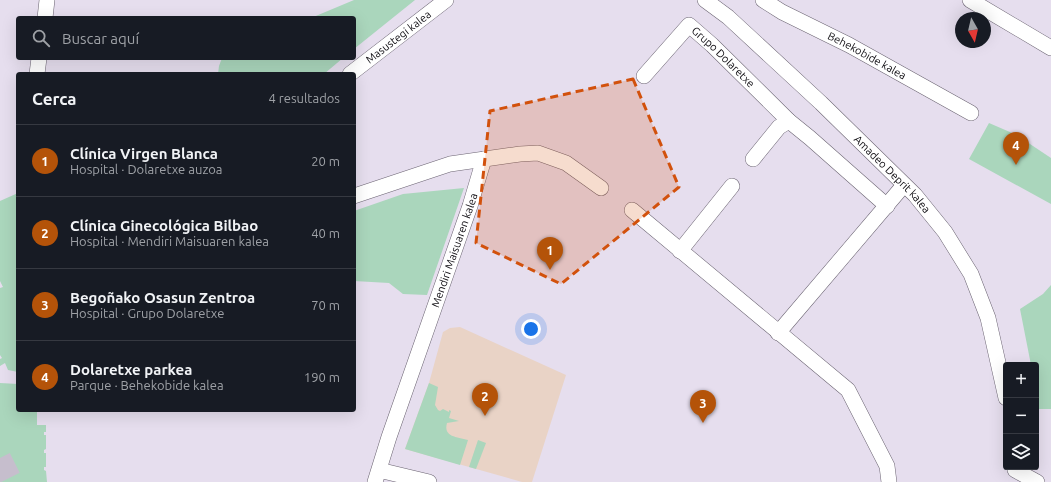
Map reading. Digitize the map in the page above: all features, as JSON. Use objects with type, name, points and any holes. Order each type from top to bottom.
[{"type":"street","points":[[45,16],[47,0]]},
{"type":"street","name":"Masustegi kalea","points":[[353,72],[446,0]]},
{"type":"street","name":"Amadeo Deprit kalea","points":[[705,0],[728,17],[821,103],[915,196],[945,232],[970,274],[988,318],[1003,385]]},
{"type":"street","name":"Behekobide kalea","points":[[763,0],[782,12],[849,45],[971,113]]},
{"type":"street","points":[[970,0],[1051,48]]},
{"type":"street","name":"Grupo Dolaretxe","points":[[644,76],[689,25],[712,45],[789,121],[887,206]]},
{"type":"street","points":[[37,72],[39,60]]},
{"type":"street","points":[[753,159],[779,127],[789,121]]},
{"type":"street","points":[[356,195],[450,164],[520,154],[538,153],[566,163],[601,188]]},
{"type":"street","name":"Mendiri Maisuaren kalea","points":[[379,474],[389,437],[470,206],[484,159]]},
{"type":"street","points":[[778,333],[904,185]]},
{"type":"street","points":[[680,251],[732,186]]},
{"type":"street","points":[[632,210],[848,390],[887,466],[889,482]]},
{"type":"street","points":[[1013,473],[1038,482]]},
{"type":"street","points":[[379,474],[429,482]]},
{"type":"highlighted area","points":[[633,79],[679,187],[561,284],[476,243],[490,111]]},
{"type":"shaded area","points":[[460,327],[566,375],[532,482],[522,482],[405,449],[429,383],[443,332],[450,328]]},
{"type":"green space","points":[[354,0],[415,0],[356,47],[356,16],[316,16]]},
{"type":"green space","points":[[221,60],[341,60],[326,72],[218,72]]},
{"type":"green space","points":[[989,123],[1024,138],[1030,144],[1051,158],[1051,204],[969,159]]},
{"type":"green space","points":[[464,188],[427,295],[403,294],[389,283],[356,281],[356,210],[403,194]]},
{"type":"green space","points":[[16,194],[16,372],[8,370],[5,363],[0,366],[0,359],[2,358],[0,355],[0,288],[3,287],[0,281],[0,201]]},
{"type":"green space","points":[[1051,285],[1051,409],[1039,409],[1039,362],[1030,362],[1020,309],[1043,294]]},
{"type":"green space","points":[[0,383],[16,384],[16,412],[37,412],[37,425],[46,425],[46,432],[44,432],[44,435],[46,435],[46,449],[44,450],[44,453],[46,453],[46,467],[44,467],[44,470],[46,471],[47,482],[0,482]]},
{"type":"green space","points":[[429,383],[438,387],[435,405],[438,410],[440,411],[443,409],[449,412],[449,410],[451,411],[449,418],[459,421],[447,423],[446,428],[449,434],[468,440],[460,465],[405,449]]},
{"type":"green space","points":[[478,440],[486,443],[476,469],[469,467]]},
{"type":"tunnel","points":[[0,458],[12,482]]},
{"type":"place","name":"Dolaretxe parkea","points":[[1016,165]]},
{"type":"place","name":"Clínica Virgen Blanca","points":[[550,270]]},
{"type":"place","name":"Clínica Ginecológica Bilbao","points":[[485,416]]},
{"type":"place","name":"Begoñako Osasun Zentroa","points":[[703,423]]}]
